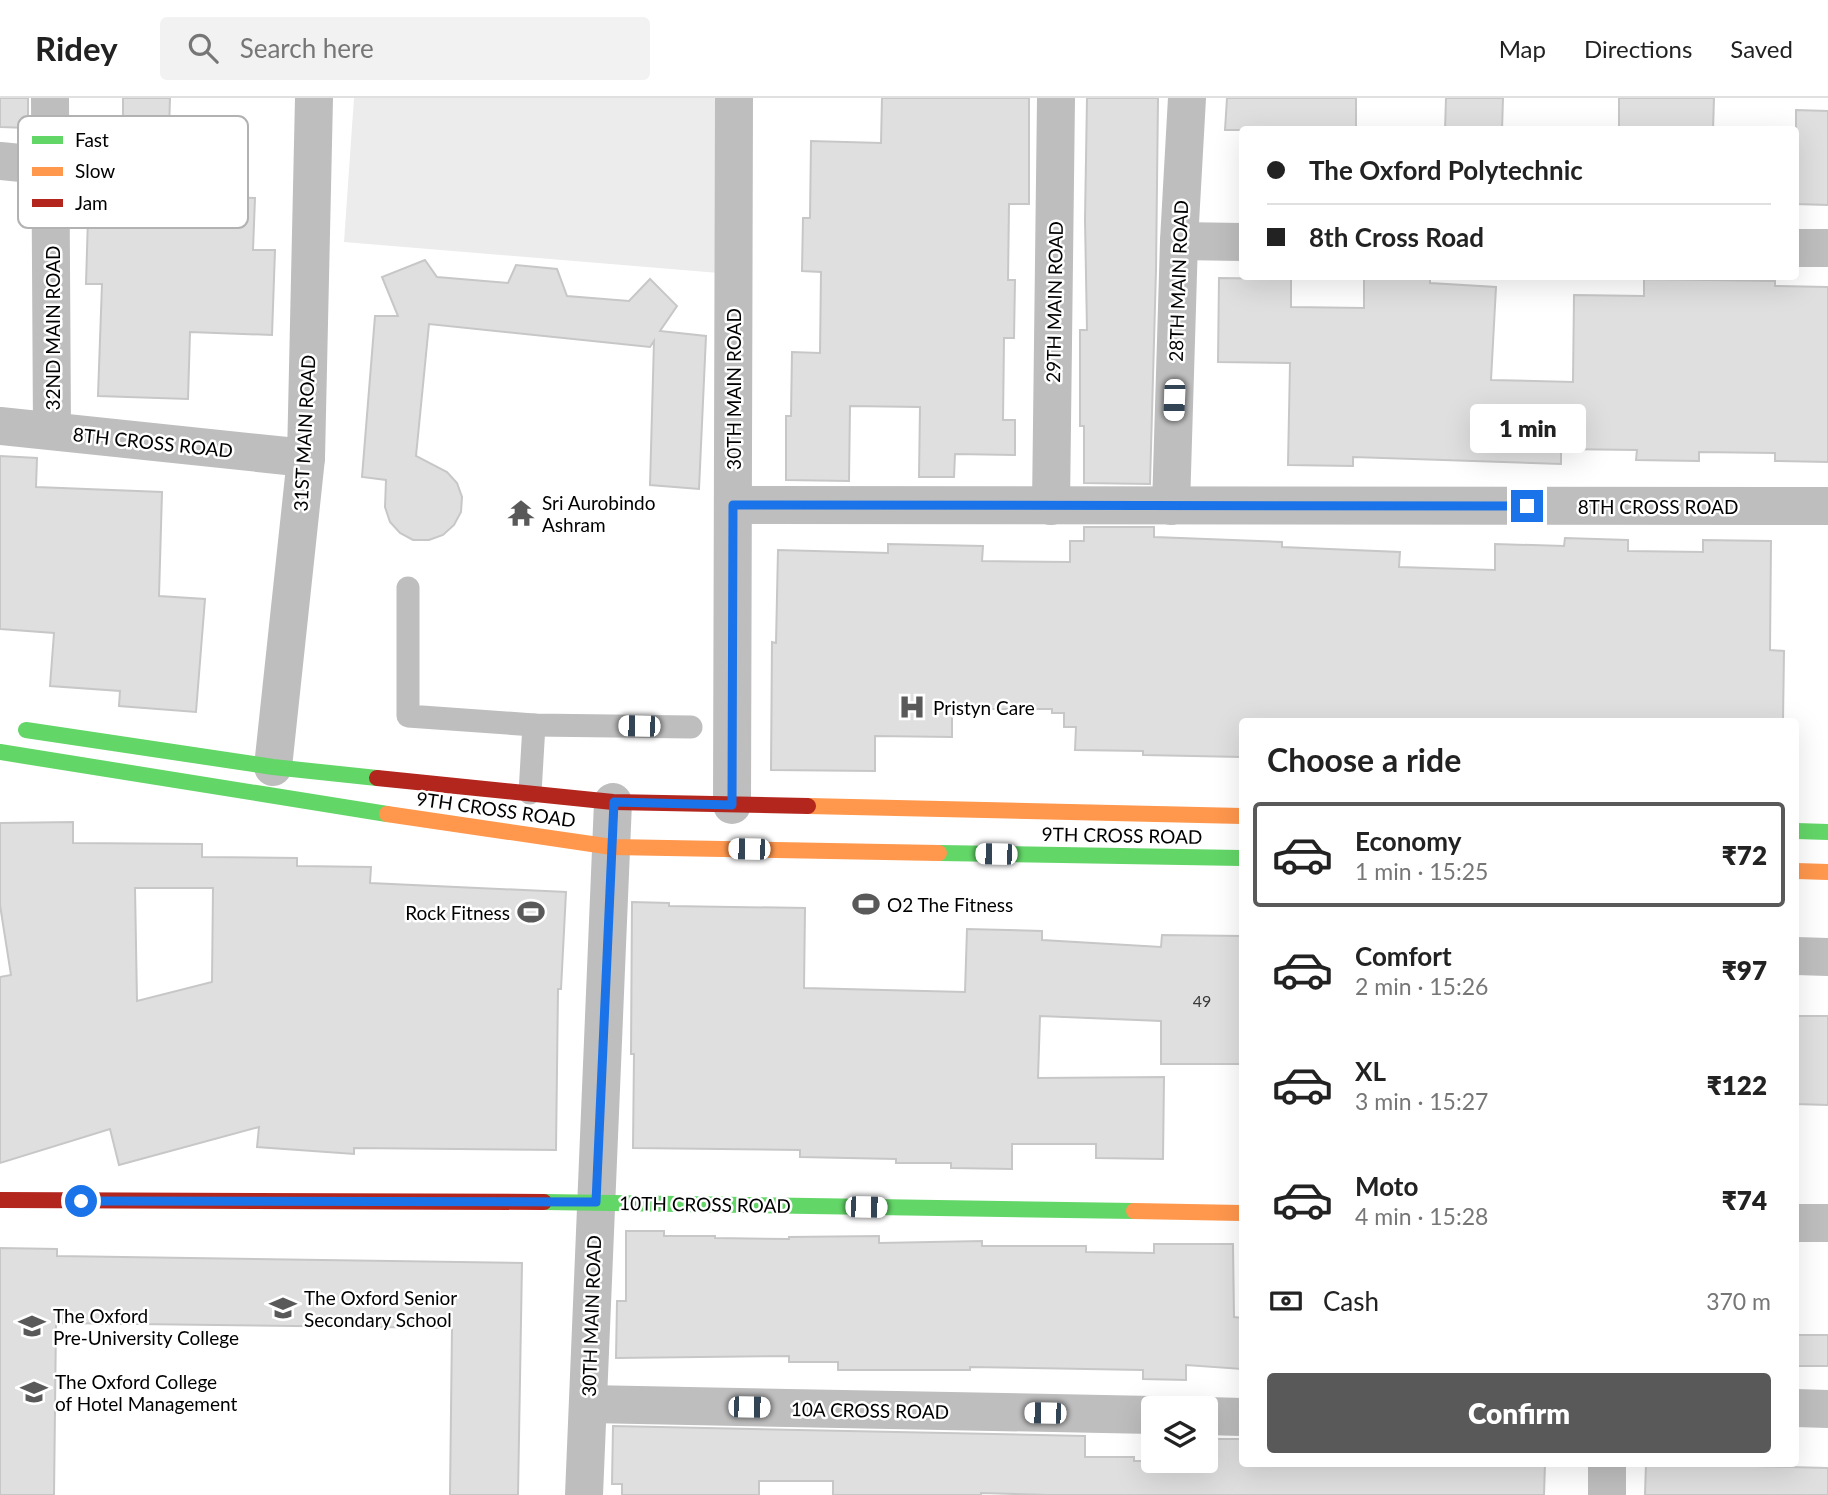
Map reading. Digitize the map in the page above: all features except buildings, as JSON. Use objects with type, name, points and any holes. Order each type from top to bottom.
[{"type":"main road","name":"9TH CROSS ROAD","points":[[14,728],[273,766],[614,802],[1239,816]]},
{"type":"main road","name":"9TH CROSS ROAD","points":[[0,752],[277,799],[612,847],[1239,858]]},
{"type":"main road","points":[[1799,831],[1828,832]]},
{"type":"main road","points":[[1799,871],[1828,872]]},
{"type":"main road","name":"10TH CROSS ROAD","points":[[0,1200],[596,1202],[1239,1213]]},
{"type":"street","name":"32ND MAIN ROAD","points":[[50,98],[50,116]]},
{"type":"street","name":"31ST MAIN ROAD","points":[[273,766],[306,458],[314,98]]},
{"type":"street","name":"30TH MAIN ROAD","points":[[732,805],[734,98]]},
{"type":"street","name":"29TH MAIN ROAD","points":[[1051,506],[1056,98]]},
{"type":"street","name":"28TH MAIN ROAD","points":[[1171,506],[1179,241],[1187,98]]},
{"type":"street","points":[[0,161],[18,163]]},
{"type":"street","name":"32ND MAIN ROAD","points":[[51,228],[52,431]]},
{"type":"street","points":[[1179,241],[1239,242]]},
{"type":"street","points":[[1799,248],[1828,248]]},
{"type":"street","name":"8TH CROSS ROAD","points":[[0,426],[306,458]]},
{"type":"street","name":"8TH CROSS ROAD","points":[[733,505],[1828,506]]},
{"type":"street","name":"30TH MAIN ROAD","points":[[584,1495],[614,802]]},
{"type":"street","points":[[1799,956],[1828,957]]},
{"type":"street","points":[[1799,1223],[1828,1223]]},
{"type":"street","name":"10A CROSS ROAD","points":[[588,1404],[1141,1415]]},
{"type":"street","points":[[1799,1408],[1828,1409]]},
{"type":"street","points":[[1218,1416],[1239,1417]]},
{"type":"street","points":[[1607,1467],[1607,1495]]},
{"type":"lane","points":[[408,588],[408,716],[534,724],[691,727]]},
{"type":"lane","points":[[530,793],[534,724]]},
{"type":"shaded area","points":[[354,98],[720,98],[719,273],[344,242]]},
{"type":"traffic: fast","points":[[26,730],[273,767],[377,778]]},
{"type":"traffic: fast","points":[[0,752],[387,814]]},
{"type":"traffic: fast","points":[[1799,831],[1828,832]]},
{"type":"traffic: fast","points":[[939,853],[1239,858]]},
{"type":"traffic: fast","points":[[544,1202],[1134,1211]]},
{"type":"traffic: slow","points":[[808,806],[1239,816]]},
{"type":"traffic: slow","points":[[387,814],[612,847],[939,853]]},
{"type":"traffic: slow","points":[[1799,871],[1828,872]]},
{"type":"traffic: slow","points":[[1134,1211],[1239,1213]]},
{"type":"traffic: jam","points":[[377,778],[613,802],[808,806]]},
{"type":"traffic: jam","points":[[0,1200],[544,1202]]},
{"type":"place","name":"Sri Aurobindo Ashram","points":[[521,513]]},
{"type":"place","name":"Pristyn Care","points":[[912,707]]},
{"type":"place","name":"O2 The Fitness","points":[[866,904]]},
{"type":"place","name":"Rock Fitness","points":[[531,912]]},
{"type":"place","name":"The Oxford Senior Secondary School","points":[[283,1308]]},
{"type":"place","name":"The Oxford Pre-University College","points":[[32,1326]]},
{"type":"place","name":"The Oxford College of Hotel Management","points":[[34,1392]]},
{"type":"route","points":[[81,1201],[596,1202],[614,802],[732,805],[733,505],[1527,506]]}]
